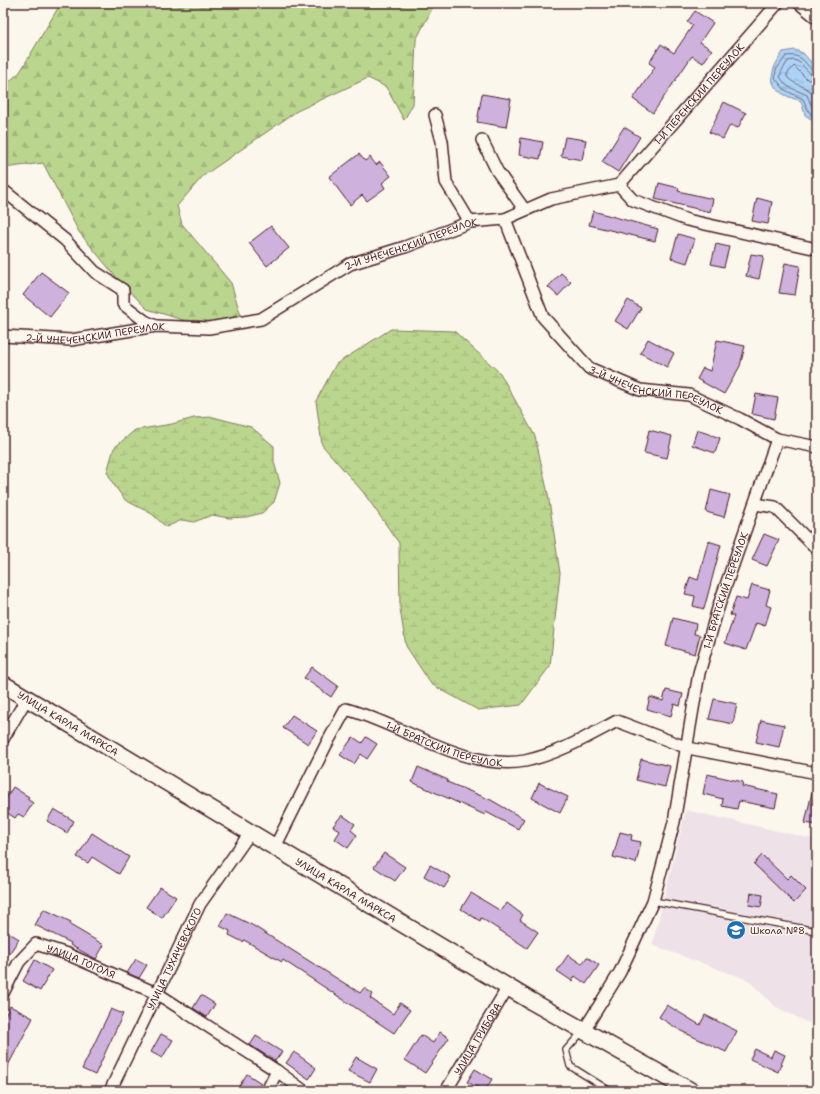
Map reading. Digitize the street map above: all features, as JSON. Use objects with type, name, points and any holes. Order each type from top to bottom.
[{"type":"main road","name":"УЛИЦА КАРЛА МАРКСА","points":[[3,684],[508,987],[691,1091]]},
{"type":"street","name":"1-Й ПЕРЕНСКИЙ ПЕРЕУЛОК","points":[[619,185],[778,3]]},
{"type":"street","points":[[799,3],[817,18]]},
{"type":"street","points":[[435,115],[442,141],[446,182],[470,222]]},
{"type":"street","points":[[482,140],[497,171],[524,209]]},
{"type":"street","name":"2-Й УНЕЧЕНСКИЙ ПЕРЕУЛОК","points":[[3,336],[71,340],[156,326],[209,328],[261,318],[350,264],[405,247],[470,222],[505,219],[524,209],[551,199],[619,185]]},
{"type":"street","points":[[619,185],[633,200],[687,220],[817,249]]},
{"type":"street","points":[[3,190],[65,240],[95,272],[123,290],[123,304],[156,326]]},
{"type":"street","name":"3-Й УНЕЧЕНСКИЙ ПЕРЕУЛОК","points":[[505,219],[543,317],[589,368],[640,390],[688,395],[740,419],[777,439],[817,447]]},
{"type":"street","name":"1-Й БРАТСКИЙ ПЕРЕУЛОК","points":[[584,1030],[620,972],[653,901],[674,822],[688,748],[699,673],[719,604],[777,439]]},
{"type":"street","points":[[755,504],[775,508],[817,549]]},
{"type":"street","points":[[3,739],[27,698]]},
{"type":"street","name":"1-Й БРАТСКИЙ ПЕРЕУЛОК","points":[[275,848],[326,745],[346,709],[370,716],[462,755],[499,762],[524,761],[562,750],[616,722],[688,748],[817,773]]},
{"type":"street","name":"УЛИЦА ТУХАЧЕВСКОГО","points":[[110,1091],[200,904],[250,833]]},
{"type":"street","name":"УЛИЦА ГОГОЛЯ","points":[[3,993],[19,962],[36,944],[67,954],[158,994]]},
{"type":"street","name":"УЛИЦА ГРИБОВА","points":[[446,1091],[508,987]]},
{"type":"street","points":[[158,994],[277,1071],[304,1091]]},
{"type":"street","points":[[267,1091],[277,1071]]},
{"type":"lane","points":[[653,901],[817,930]]},
{"type":"lane","points":[[584,1030],[566,1050],[570,1066],[610,1091]]},
{"type":"shaded area","name":"Школа №8","points":[[686,810],[817,840],[817,1027],[776,1007],[748,980],[652,945]]},
{"type":"green space","points":[[59,3],[435,3],[416,40],[413,104],[404,120],[386,87],[368,78],[297,111],[203,176],[177,206],[182,224],[231,283],[241,316],[222,322],[183,320],[147,309],[116,277],[79,232],[43,163],[3,168],[3,87],[20,72],[58,8]]},
{"type":"green space","points":[[391,329],[454,331],[500,373],[535,436],[548,494],[560,573],[550,666],[521,705],[478,710],[431,684],[406,646],[400,609],[399,543],[363,492],[322,445],[316,401],[336,364]]},
{"type":"green space","points":[[213,417],[251,427],[274,446],[274,462],[280,483],[274,502],[262,513],[246,517],[229,518],[212,515],[194,522],[182,520],[166,527],[152,514],[125,500],[107,472],[114,448],[135,430],[172,424],[194,418]]},
{"type":"water","points":[[795,50],[803,53],[817,69],[817,123],[805,115],[801,101],[783,94],[777,89],[772,79],[774,68],[783,52]]},
{"type":"building","points":[[695,11],[713,23],[700,42],[712,50],[703,63],[692,56],[653,113],[633,99],[655,67],[649,63],[661,44],[674,53],[693,25],[687,22]]},
{"type":"building","points":[[482,94],[511,99],[506,127],[477,122]]},
{"type":"building","points":[[724,102],[746,113],[738,128],[730,125],[723,139],[709,132]]},
{"type":"building","points":[[624,127],[640,137],[618,172],[602,162]]},
{"type":"building","points":[[565,137],[586,140],[582,160],[561,156]]},
{"type":"building","points":[[521,138],[543,142],[540,159],[519,155]]},
{"type":"building","points":[[359,154],[365,161],[370,157],[376,165],[380,162],[391,176],[382,183],[385,188],[367,201],[362,195],[350,205],[329,177]]},
{"type":"building","points":[[659,183],[679,188],[678,191],[713,199],[710,212],[655,199]]},
{"type":"building","points":[[757,198],[772,202],[768,224],[752,221]]},
{"type":"building","points":[[593,211],[658,229],[655,241],[589,225]]},
{"type":"building","points":[[271,226],[289,248],[267,266],[249,243]]},
{"type":"building","points":[[678,234],[695,239],[687,263],[671,258]]},
{"type":"building","points":[[716,244],[729,247],[724,267],[711,264]]},
{"type":"building","points":[[751,254],[764,256],[759,279],[746,276]]},
{"type":"building","points":[[785,263],[800,266],[795,295],[779,293]]},
{"type":"building","points":[[41,272],[69,293],[50,317],[23,295]]},
{"type":"building","points":[[561,273],[571,282],[558,296],[548,287]]},
{"type":"building","points":[[628,300],[641,308],[628,329],[615,321]]},
{"type":"building","points":[[648,339],[674,353],[667,367],[640,353]]},
{"type":"building","points":[[717,340],[745,346],[740,366],[724,394],[697,379],[703,368],[710,371]]},
{"type":"building","points":[[756,394],[778,398],[774,419],[752,414]]},
{"type":"building","points":[[649,430],[672,436],[667,458],[644,453]]},
{"type":"building","points":[[697,430],[720,438],[715,453],[692,445]]},
{"type":"building","points":[[711,490],[730,495],[724,517],[706,512]]},
{"type":"building","points":[[764,534],[779,540],[767,566],[752,560]]},
{"type":"building","points":[[708,541],[721,545],[704,609],[693,606],[695,596],[685,594],[690,577],[698,580]]},
{"type":"building","points":[[752,585],[770,590],[766,605],[771,607],[765,626],[756,623],[746,650],[725,643],[734,616],[730,615],[736,597],[747,600]]},
{"type":"building","points":[[673,618],[696,624],[694,634],[700,635],[695,654],[666,646]]},
{"type":"building","points":[[312,667],[338,686],[331,697],[304,678]]},
{"type":"building","points":[[666,690],[683,694],[680,706],[674,704],[671,716],[647,709],[650,697],[663,701]]},
{"type":"building","points":[[714,699],[737,704],[733,724],[709,719]]},
{"type":"building","points":[[292,715],[317,731],[308,744],[283,728]]},
{"type":"building","points":[[761,720],[784,725],[779,747],[756,742]]},
{"type":"building","points":[[353,737],[362,743],[366,737],[377,744],[367,759],[361,754],[354,764],[340,755]]},
{"type":"building","points":[[641,759],[670,766],[665,787],[636,780]]},
{"type":"building","points":[[418,767],[448,780],[447,782],[491,800],[524,819],[518,829],[486,812],[485,815],[412,782]]},
{"type":"building","points":[[707,774],[743,782],[742,786],[778,794],[775,808],[739,801],[737,809],[722,806],[723,799],[703,794]]},
{"type":"building","points":[[539,783],[568,797],[560,813],[532,798]]},
{"type":"building","points":[[13,787],[29,797],[27,799],[33,803],[24,817],[18,814],[15,818],[3,810],[3,803]]},
{"type":"building","points":[[812,792],[817,792],[817,825],[805,823]]},
{"type":"building","points":[[54,809],[74,821],[67,833],[47,821]]},
{"type":"building","points":[[342,815],[355,824],[351,830],[357,835],[348,848],[335,839],[340,831],[333,826]]},
{"type":"building","points":[[620,832],[632,835],[631,840],[641,842],[636,863],[613,857]]},
{"type":"building","points":[[92,833],[129,857],[119,874],[92,857],[88,863],[77,857]]},
{"type":"building","points":[[384,853],[405,867],[395,881],[374,867]]},
{"type":"building","points":[[762,855],[787,879],[791,875],[806,890],[794,903],[754,864]]},
{"type":"building","points":[[430,865],[451,877],[444,888],[424,876]]},
{"type":"building","points":[[160,887],[176,897],[162,918],[146,907]]},
{"type":"building","points":[[471,893],[501,911],[507,903],[523,915],[520,920],[538,932],[527,948],[481,918],[480,921],[461,909]]},
{"type":"building","points":[[751,893],[763,895],[761,907],[749,905]]},
{"type":"building","points":[[44,909],[71,922],[70,925],[104,945],[96,959],[70,945],[71,943],[35,925]]},
{"type":"building","points":[[227,913],[252,925],[360,993],[364,988],[373,994],[370,998],[393,1014],[400,1003],[410,1010],[394,1033],[283,960],[282,962],[244,940],[243,942],[229,935],[230,931],[220,926]]},
{"type":"building","points":[[3,929],[19,939],[3,963]]},
{"type":"building","points":[[568,955],[582,964],[587,957],[599,965],[586,984],[575,976],[572,981],[557,971]]},
{"type":"building","points":[[136,959],[147,965],[139,978],[127,973]]},
{"type":"building","points":[[35,960],[52,970],[40,991],[23,981]]},
{"type":"building","points":[[201,995],[215,1004],[207,1017],[193,1008]]},
{"type":"building","points":[[667,1005],[700,1025],[705,1015],[737,1031],[726,1052],[681,1031],[659,1017]]},
{"type":"building","points":[[10,1006],[33,1018],[3,1075],[3,1019]]},
{"type":"building","points":[[111,1009],[123,1014],[95,1075],[82,1069]]},
{"type":"building","points":[[440,1032],[449,1038],[425,1073],[405,1060],[421,1035],[433,1043]]},
{"type":"building","points":[[161,1034],[173,1040],[162,1058],[151,1052]]},
{"type":"building","points":[[256,1036],[282,1052],[275,1061],[250,1045]]},
{"type":"building","points":[[755,1049],[771,1057],[774,1050],[785,1055],[778,1072],[750,1059]]},
{"type":"building","points":[[294,1052],[316,1068],[309,1079],[286,1063]]},
{"type":"building","points":[[356,1057],[377,1069],[370,1082],[348,1071]]},
{"type":"building","points":[[475,1069],[492,1079],[485,1091],[467,1082]]},
{"type":"building","points":[[247,1074],[261,1083],[256,1091],[246,1091],[239,1086]]},
{"type":"place","name":"Школа №8","points":[[736,930]]}]
